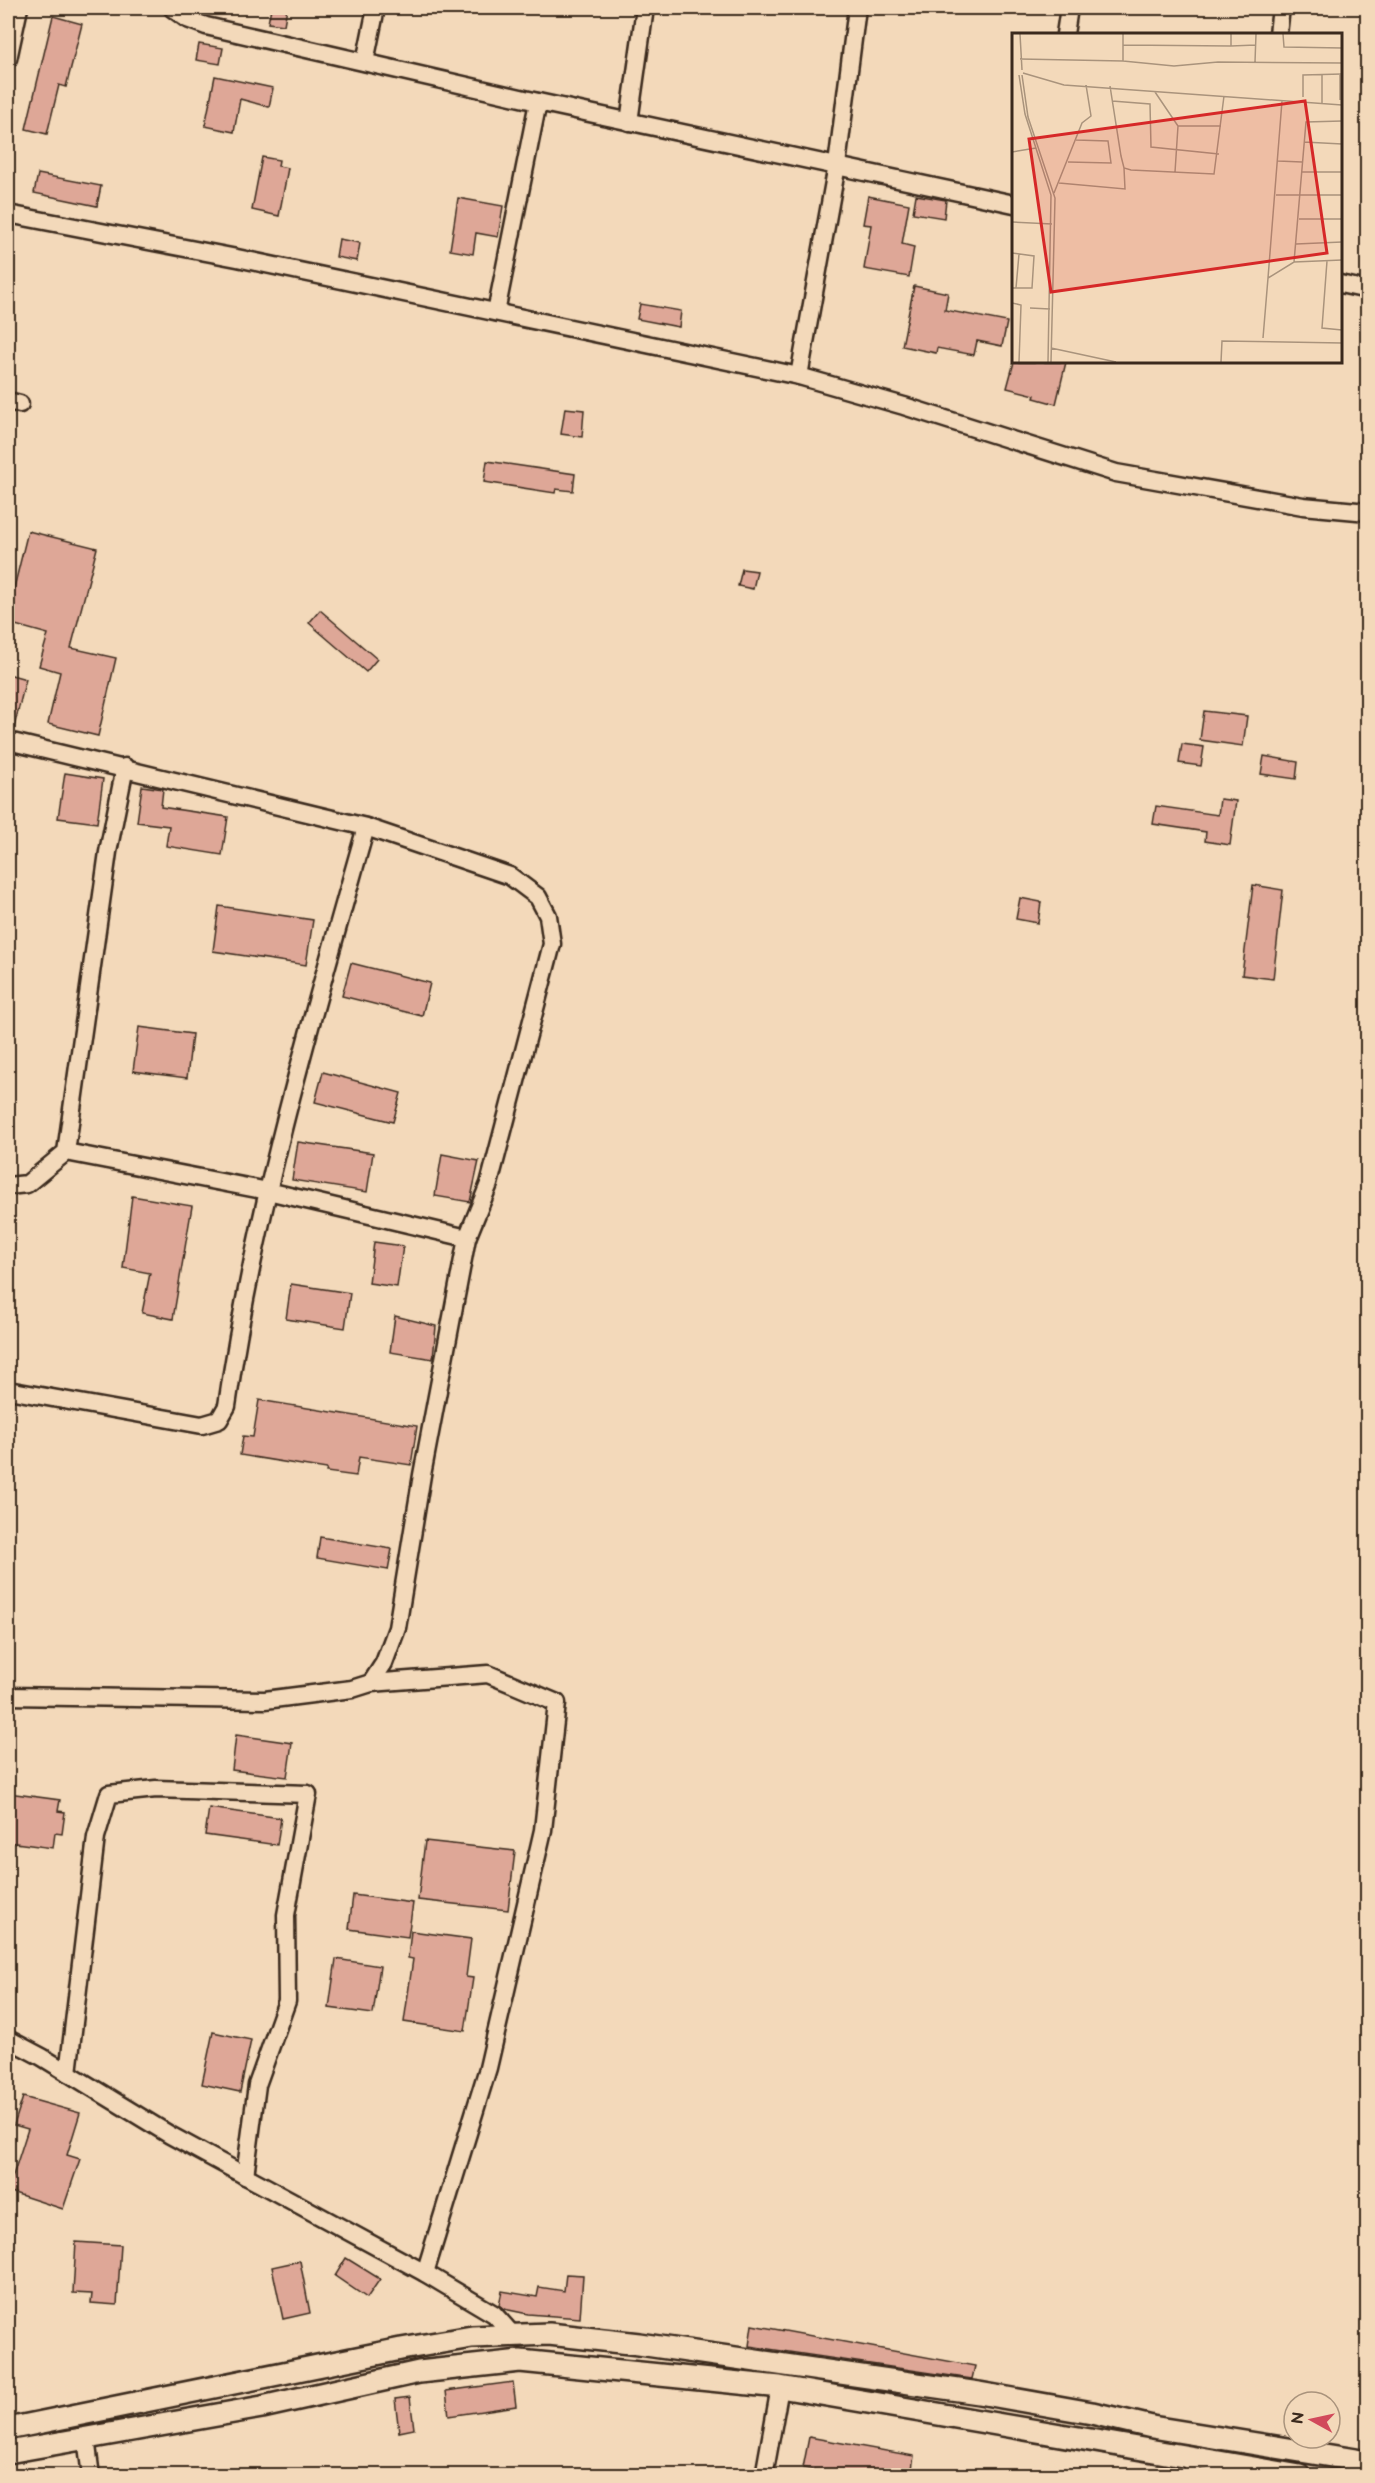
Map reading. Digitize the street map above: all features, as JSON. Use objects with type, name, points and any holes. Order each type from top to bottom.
[{"type":"street","points":[[8,59],[19,8]]},
{"type":"street","points":[[172,8],[187,19],[206,26],[538,102],[1012,204]]},
{"type":"street","points":[[365,62],[376,8]]},
{"type":"street","points":[[630,122],[645,8]]},
{"type":"street","points":[[799,376],[837,165],[856,8]]},
{"type":"street","points":[[1065,33],[1069,8]]},
{"type":"street","points":[[1278,33],[1281,8]]},
{"type":"street","points":[[496,312],[538,102]]},
{"type":"street","points":[[8,214],[496,312],[799,376],[904,406],[1116,473],[1303,506],[1368,512]]},
{"type":"street","points":[[1342,284],[1368,290]]},
{"type":"street","points":[[8,741],[125,767],[366,827],[510,876],[538,897],[548,916],[552,944],[489,1184],[467,1238],[422,1475],[397,1628],[384,1663],[371,1683]]},
{"type":"street","points":[[8,1186],[27,1184],[66,1152],[108,852],[125,767]]},
{"type":"street","points":[[8,1390],[202,1425],[219,1420],[227,1406],[268,1191],[299,1065],[366,827]]},
{"type":"street","points":[[66,1152],[268,1191],[467,1238]]},
{"type":"street","points":[[8,1696],[265,1700],[352,1689],[371,1683],[488,1674],[556,1703],[540,1842],[488,2068],[425,2273]]},
{"type":"street","points":[[68,2073],[96,1837],[109,1794],[156,1789],[308,1794],[285,1915],[287,2001],[257,2085],[246,2176]]},
{"type":"street","points":[[8,2039],[170,2135],[425,2273],[494,2314],[512,2334]]},
{"type":"street","points":[[8,2429],[401,2349],[472,2337],[549,2334],[639,2344],[979,2393],[1092,2413],[1152,2427],[1368,2462]]},
{"type":"street","points":[[8,2452],[262,2407],[419,2372],[520,2361],[780,2387],[1193,2466],[1300,2475]]},
{"type":"street","points":[[764,2475],[780,2387]]},
{"type":"street","points":[[86,2438],[91,2475]]},
{"type":"building","points":[[271,8],[287,8],[284,25],[268,23]]},
{"type":"building","points":[[53,16],[82,24],[66,87],[59,85],[47,134],[26,129]]},
{"type":"building","points":[[199,44],[223,48],[220,64],[196,60]]},
{"type":"building","points":[[215,76],[273,88],[269,107],[240,99],[234,132],[205,126]]},
{"type":"building","points":[[262,157],[279,160],[278,166],[288,168],[279,216],[252,210]]},
{"type":"building","points":[[38,174],[101,186],[97,206],[34,193]]},
{"type":"building","points":[[916,195],[946,200],[944,218],[913,213]]},
{"type":"building","points":[[868,196],[909,204],[902,244],[914,247],[909,277],[864,269],[871,225],[863,224]]},
{"type":"building","points":[[458,198],[503,206],[498,237],[476,233],[473,254],[450,250]]},
{"type":"building","points":[[339,239],[360,243],[357,261],[336,257]]},
{"type":"building","points":[[914,286],[948,293],[945,310],[1007,322],[1002,346],[977,341],[974,355],[937,348],[936,353],[902,346]]},
{"type":"building","points":[[640,304],[681,311],[679,327],[637,319]]},
{"type":"building","points":[[1014,363],[1066,363],[1056,404],[1034,398],[1035,395],[1007,388]]},
{"type":"building","points":[[565,408],[584,410],[582,437],[561,434]]},
{"type":"building","points":[[487,461],[575,474],[573,491],[556,489],[555,493],[484,482]]},
{"type":"building","points":[[28,531],[97,548],[71,648],[116,658],[98,736],[48,724],[60,672],[39,666],[48,634],[8,623],[8,612]]},
{"type":"building","points":[[742,569],[757,571],[753,589],[738,586]]},
{"type":"building","points":[[320,610],[377,659],[366,672],[309,623]]},
{"type":"building","points":[[8,674],[26,679],[13,731],[8,731]]},
{"type":"building","points":[[1204,711],[1247,716],[1243,746],[1200,740]]},
{"type":"building","points":[[1182,744],[1204,747],[1201,766],[1179,763]]},
{"type":"building","points":[[1264,756],[1298,762],[1296,779],[1261,774]]},
{"type":"building","points":[[65,773],[103,779],[97,823],[58,818]]},
{"type":"building","points":[[142,786],[163,789],[161,807],[228,817],[222,855],[166,846],[169,826],[137,822]]},
{"type":"building","points":[[1220,799],[1236,801],[1230,845],[1205,841],[1206,832],[1153,824],[1156,806],[1218,815]]},
{"type":"building","points":[[1253,885],[1283,890],[1273,979],[1242,975]]},
{"type":"building","points":[[1020,898],[1041,902],[1038,923],[1016,919]]},
{"type":"building","points":[[219,906],[313,920],[306,965],[213,951]]},
{"type":"building","points":[[351,963],[430,983],[422,1016],[342,996]]},
{"type":"building","points":[[139,1027],[192,1034],[187,1078],[133,1071]]},
{"type":"building","points":[[323,1072],[401,1093],[393,1122],[315,1102]]},
{"type":"building","points":[[298,1142],[373,1153],[367,1192],[292,1180]]},
{"type":"building","points":[[442,1154],[479,1161],[470,1202],[435,1196]]},
{"type":"building","points":[[132,1196],[192,1206],[173,1319],[142,1313],[150,1273],[123,1268]]},
{"type":"building","points":[[374,1242],[403,1246],[397,1287],[369,1283]]},
{"type":"building","points":[[291,1284],[350,1293],[345,1328],[286,1319]]},
{"type":"building","points":[[395,1316],[436,1326],[433,1359],[390,1352]]},
{"type":"building","points":[[259,1400],[417,1426],[411,1465],[359,1457],[356,1476],[240,1455],[243,1436],[253,1437]]},
{"type":"building","points":[[320,1537],[392,1549],[388,1570],[317,1558]]},
{"type":"building","points":[[236,1735],[292,1743],[287,1777],[232,1770]]},
{"type":"building","points":[[8,1793],[60,1800],[58,1811],[65,1812],[62,1834],[55,1833],[53,1848],[8,1842]]},
{"type":"building","points":[[209,1808],[281,1818],[277,1845],[205,1835]]},
{"type":"building","points":[[425,1841],[515,1851],[508,1910],[418,1900]]},
{"type":"building","points":[[353,1895],[413,1903],[408,1937],[349,1929]]},
{"type":"building","points":[[411,1931],[471,1939],[466,1977],[473,1978],[465,2031],[404,2022],[413,1959],[408,1958]]},
{"type":"building","points":[[336,1959],[380,1966],[373,2014],[329,2008]]},
{"type":"building","points":[[213,2032],[251,2040],[240,2092],[202,2084]]},
{"type":"building","points":[[23,2097],[80,2113],[67,2155],[80,2159],[63,2209],[8,2191],[28,2129],[14,2125]]},
{"type":"building","points":[[76,2242],[121,2245],[117,2305],[91,2303],[92,2294],[73,2293]]},
{"type":"building","points":[[346,2258],[380,2279],[367,2298],[335,2276]]},
{"type":"building","points":[[300,2261],[310,2313],[283,2319],[272,2267]]},
{"type":"building","points":[[566,2274],[583,2275],[580,2318],[528,2314],[504,2309],[499,2305],[502,2291],[537,2297],[539,2287],[564,2291]]},
{"type":"building","points":[[752,2325],[975,2366],[972,2379],[749,2346]]},
{"type":"building","points":[[513,2382],[516,2406],[449,2416],[446,2391]]},
{"type":"building","points":[[410,2397],[414,2429],[399,2432],[395,2399]]},
{"type":"building","points":[[809,2437],[914,2456],[911,2475],[845,2475],[803,2468]]}]
